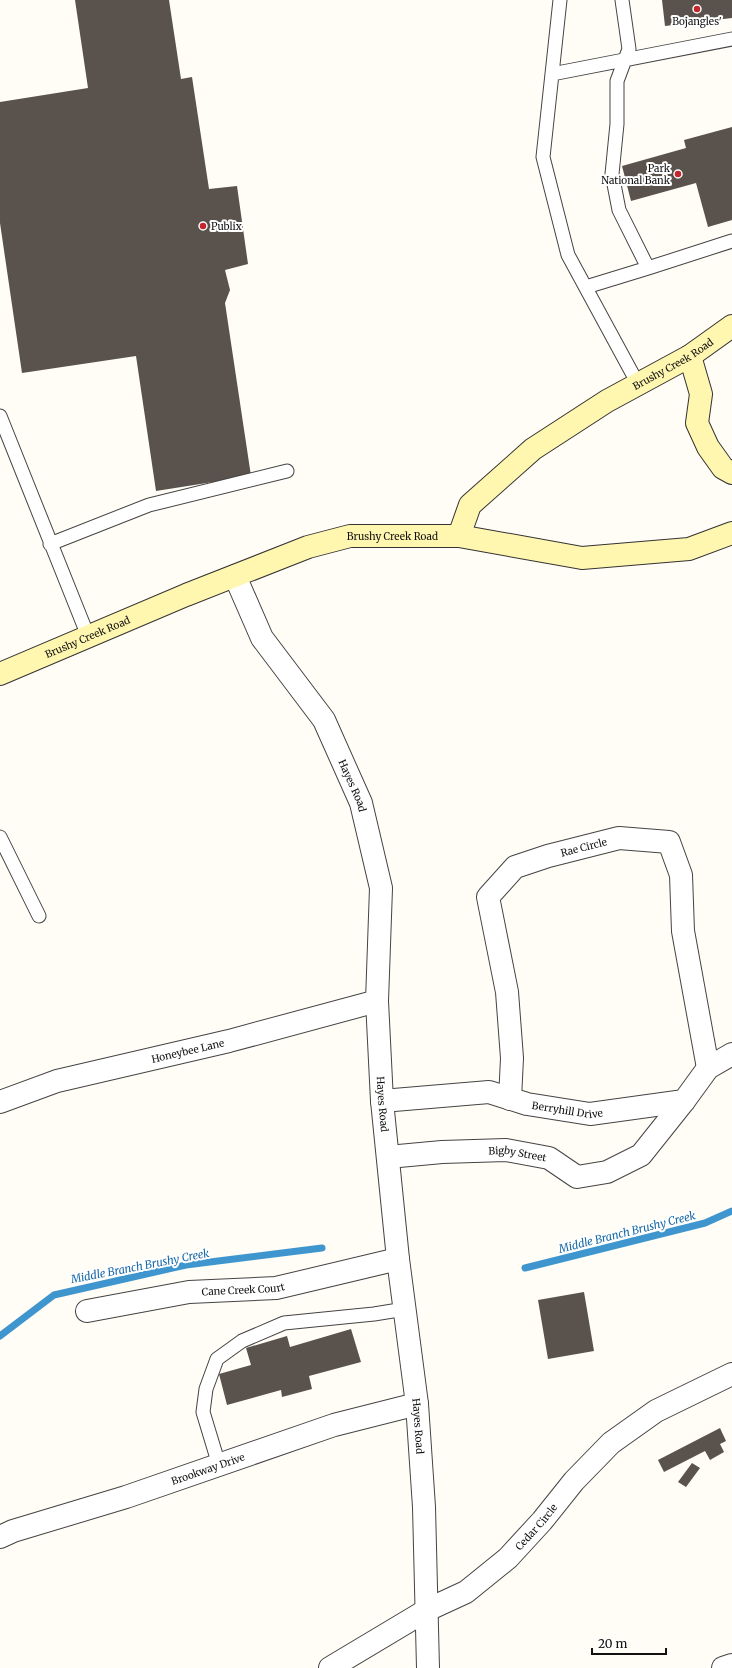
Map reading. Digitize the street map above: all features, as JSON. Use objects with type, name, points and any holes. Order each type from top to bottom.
[{"type":"street","name":"Brushy Creek Road","points":[[0,674],[88,636],[308,547],[350,536],[459,536],[470,505],[533,449],[607,401],[690,356],[732,326]]},
{"type":"street","points":[[690,356],[701,394],[697,423],[708,447],[723,468],[732,473]]},
{"type":"street","points":[[459,536],[582,558],[689,550],[732,532]]},
{"type":"street","name":"Hayes Road","points":[[235,576],[262,638],[324,720],[362,803],[381,888],[377,1002],[382,1100],[398,1259],[416,1404],[424,1507],[428,1668]]},
{"type":"street","name":"Rae Circle","points":[[510,1099],[512,1058],[506,992],[488,896],[515,867],[548,856],[618,838],[669,842],[681,875],[683,931],[708,1068]]},
{"type":"street","name":"Honeybee Lane","points":[[0,1102],[57,1082],[229,1041],[377,1002]]},
{"type":"street","points":[[684,1101],[708,1068],[732,1054]]},
{"type":"street","name":"Berryhill Drive","points":[[382,1100],[489,1092],[527,1104],[590,1114],[684,1101]]},
{"type":"street","name":"Bigby Street","points":[[388,1157],[442,1152],[506,1150],[549,1158],[577,1176],[607,1172],[641,1155],[684,1101]]},
{"type":"street","name":"Cane Creek Court","points":[[87,1311],[189,1292],[276,1288],[398,1259]]},
{"type":"street","name":"Cedar Circle","points":[[330,1668],[427,1610],[466,1592],[508,1558],[542,1521],[574,1482],[611,1443],[656,1411],[732,1374]]},
{"type":"street","name":"Brookway Drive","points":[[0,1537],[13,1531],[126,1497],[334,1424],[416,1404]]},
{"type":"street","points":[[722,1668],[732,1665]]},
{"type":"lane","points":[[560,0],[543,157],[568,255],[638,384]]},
{"type":"lane","points":[[622,0],[629,49],[617,81],[617,124],[612,174],[619,210],[648,268]]},
{"type":"lane","points":[[552,74],[732,39]]},
{"type":"lane","points":[[586,287],[732,242]]},
{"type":"lane","points":[[0,416],[88,636]]},
{"type":"lane","points":[[50,544],[149,505],[287,471]]},
{"type":"lane","points":[[0,837],[39,916]]},
{"type":"lane","points":[[219,1465],[203,1412],[206,1389],[217,1360],[242,1341],[284,1324],[374,1314],[404,1309]]},
{"type":"building","points":[[75,0],[169,0],[181,79],[192,77],[209,189],[237,186],[248,264],[225,270],[230,290],[225,303],[251,476],[156,491],[136,356],[22,373],[0,223],[0,102],[88,88]]},
{"type":"building","name":"Bojangles'","points":[[662,0],[732,0],[732,18],[665,26]]},
{"type":"building","name":"Park National Bank","points":[[732,127],[732,220],[708,227],[696,183],[631,201],[622,166],[686,148],[684,140]]},
{"type":"building","points":[[584,1292],[594,1351],[548,1359],[538,1300]]},
{"type":"building","points":[[351,1329],[361,1362],[309,1376],[312,1389],[282,1397],[281,1390],[227,1405],[219,1374],[251,1365],[246,1348],[287,1336],[290,1347]]},
{"type":"building","points":[[720,1428],[726,1441],[720,1444],[724,1452],[710,1460],[705,1451],[664,1472],[658,1460]]},
{"type":"building","points":[[692,1463],[700,1468],[686,1487],[678,1482]]},
{"type":"waterway","name":"Middle Branch Brushy Creek","points":[[525,1268],[705,1223],[732,1211]]},
{"type":"waterway","name":"Middle Branch Brushy Creek","points":[[0,1336],[54,1295],[186,1265],[322,1248]]},
{"type":"place","name":"Bojangles'","points":[[697,9]]},
{"type":"place","name":"Park National Bank","points":[[678,174]]},
{"type":"place","name":"Publix","points":[[203,226]]}]
